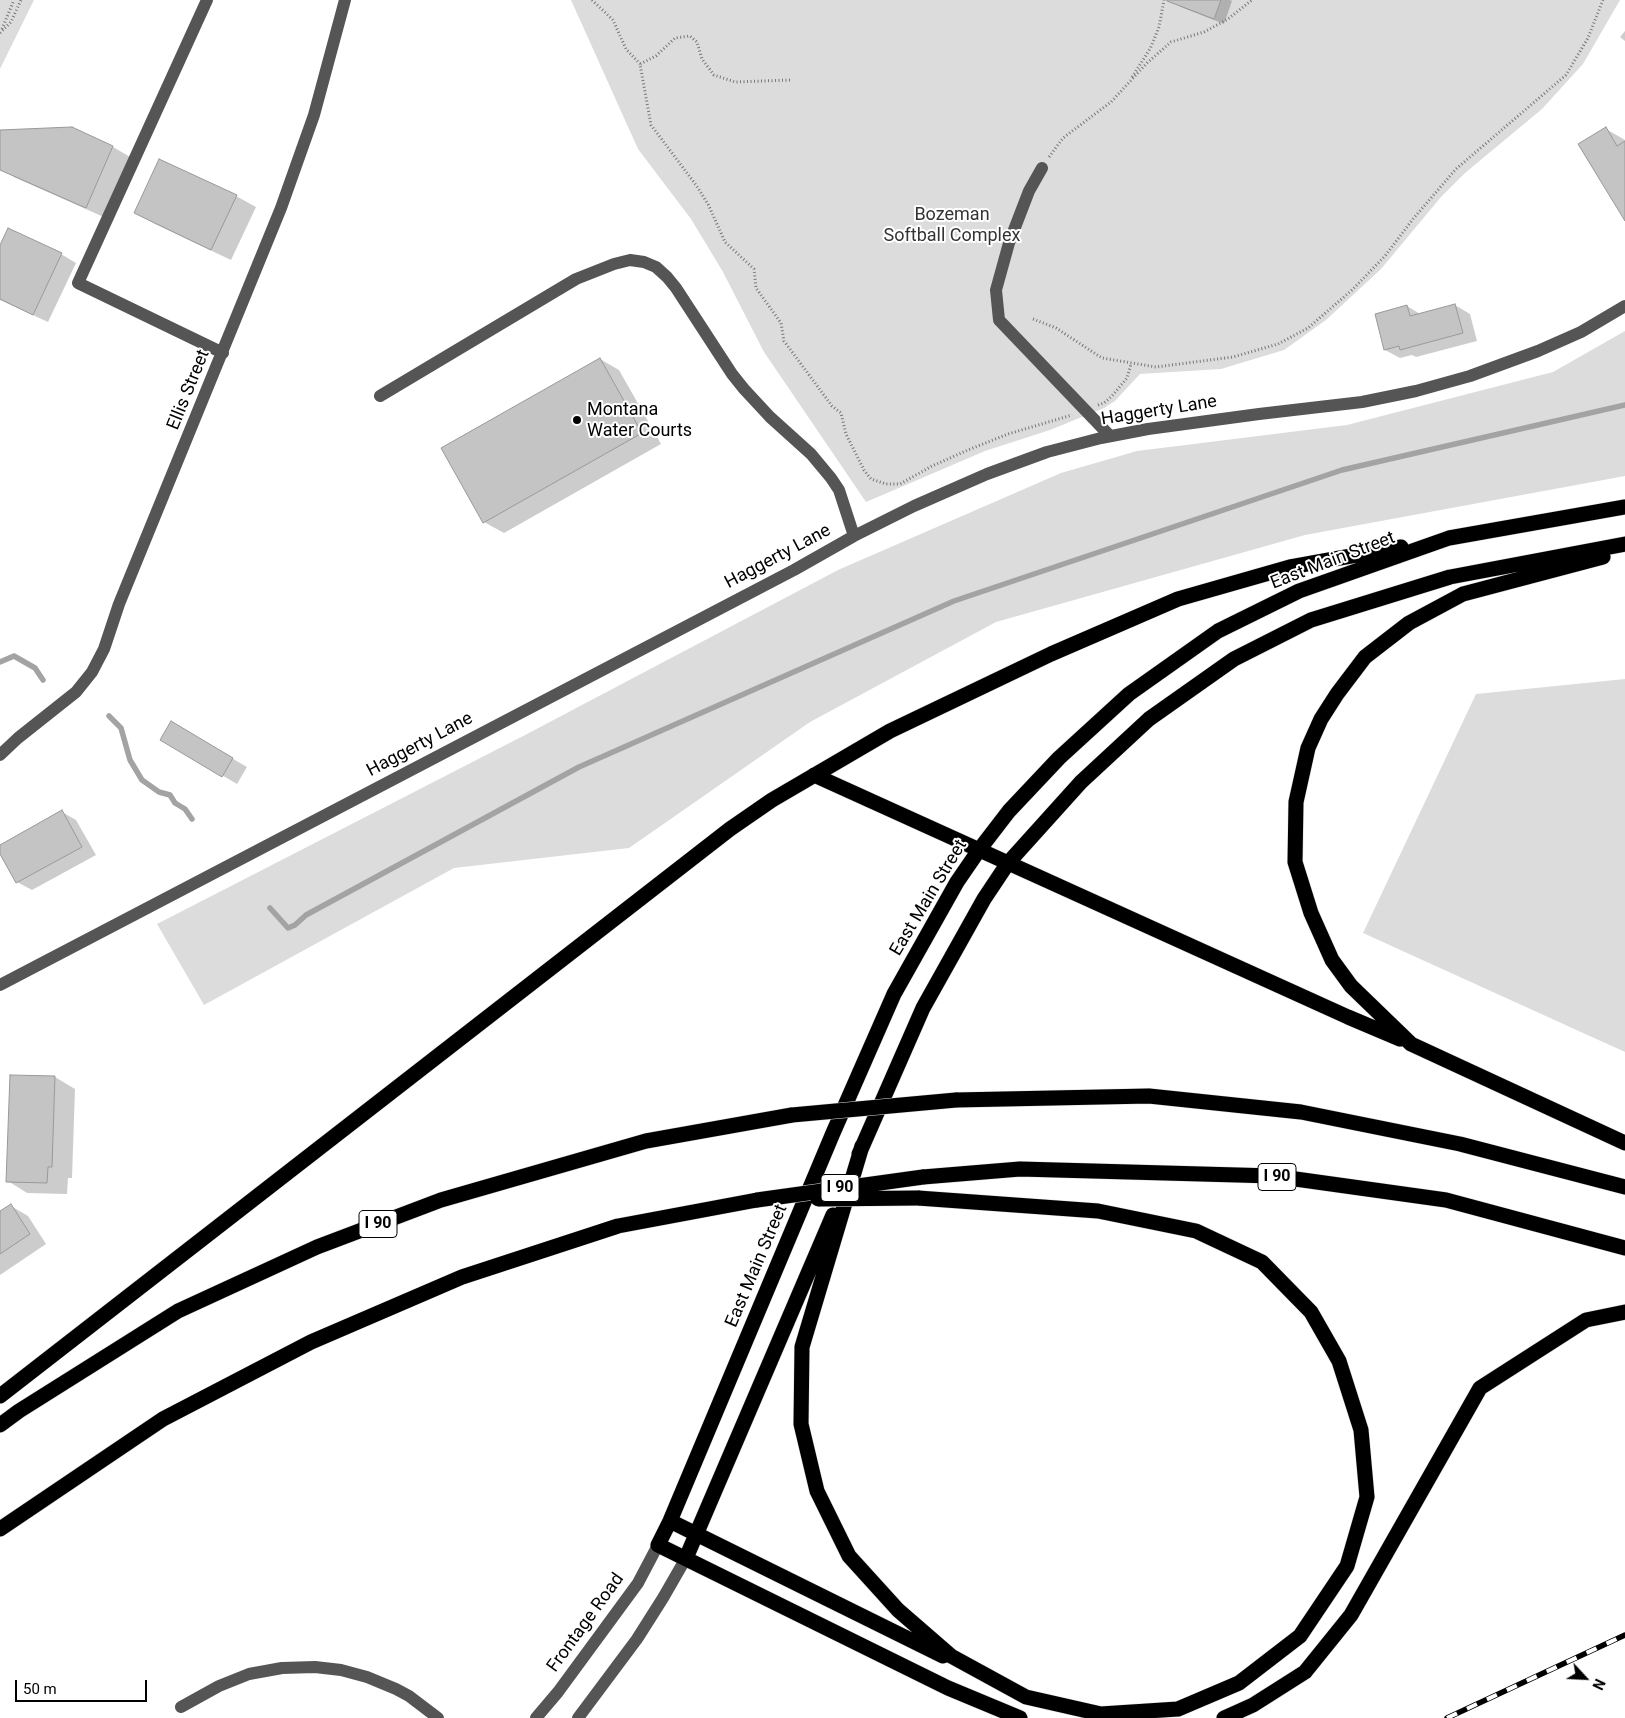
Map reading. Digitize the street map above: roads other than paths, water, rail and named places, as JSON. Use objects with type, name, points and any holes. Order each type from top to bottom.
[{"type":"highway","name":"East Main Street","points":[[658,1545],[670,1521],[894,994],[957,882],[1009,811],[1060,758],[1122,701],[1218,631],[1299,590],[1449,538],[1625,507]]},
{"type":"highway","points":[[0,1396],[730,829],[772,800],[814,775],[890,732],[979,688],[1051,654],[1178,599],[1290,568],[1449,538]]},
{"type":"highway","points":[[686,1558],[923,1008],[984,899],[1008,863],[1081,782],[1149,719],[1234,659],[1311,620],[1450,577],[1625,544]]},
{"type":"highway","points":[[1411,1044],[1351,986],[1332,960],[1311,913],[1296,862],[1296,802],[1308,748],[1321,719],[1336,694],[1365,656],[1409,624],[1463,594],[1625,552]]},
{"type":"highway","points":[[814,775],[1411,1044],[1625,1143]]},
{"type":"highway","name":"I 90","points":[[0,1425],[19,1410],[178,1311],[317,1247],[442,1200],[646,1141],[792,1115],[956,1100],[1149,1096],[1302,1112],[1460,1144],[1625,1187]]},
{"type":"highway","points":[[862,1146],[802,1347],[802,1424],[817,1492],[849,1556],[898,1610],[951,1656],[1026,1697]]},
{"type":"highway","name":"I 90","points":[[0,1529],[163,1419],[320,1338],[462,1277],[609,1229],[757,1200],[922,1176],[1020,1169],[1274,1176],[1446,1200],[1625,1248]]},
{"type":"highway","points":[[670,1521],[1026,1697],[1102,1714],[1178,1709],[1240,1683],[1300,1636],[1347,1566],[1367,1497],[1361,1430],[1339,1361],[1311,1312],[1262,1262],[1196,1231],[1098,1211],[918,1198],[757,1200]]},
{"type":"highway","points":[[1224,1718],[1253,1705],[1305,1672],[1351,1615],[1480,1388],[1586,1320],[1625,1312]]},
{"type":"highway","points":[[658,1545],[948,1688],[1020,1718]]},
{"type":"street","points":[[207,0],[78,283],[223,353]]},
{"type":"street","name":"Ellis Street","points":[[0,755],[18,738],[76,692],[92,672],[104,649],[119,604],[281,208],[314,115],[345,0]]},
{"type":"street","points":[[1042,168],[1030,191],[1009,243],[998,281],[996,290],[999,320],[1110,436]]},
{"type":"street","points":[[380,396],[576,279],[614,264],[630,260],[644,262],[656,267],[667,277],[744,389],[770,417],[811,454],[831,478],[839,490],[854,536]]},
{"type":"street","name":"Haggerty Lane","points":[[0,985],[794,570],[854,536],[914,506],[987,474],[1047,452],[1110,436],[1259,414],[1362,402],[1416,391],[1470,376],[1538,351],[1581,332],[1625,306]]},
{"type":"street","name":"Frontage Road","points":[[536,1718],[558,1692],[638,1583],[658,1545]]},
{"type":"street","points":[[578,1718],[636,1639],[686,1558]]},
{"type":"street","points":[[181,1707],[219,1686],[249,1674],[282,1668],[315,1667],[341,1670],[396,1688],[438,1718]]},
{"type":"waterway","points":[[270,908],[288,928],[295,925],[306,915],[579,767],[954,601],[1342,470],[1625,405]]},
{"type":"waterway","points":[[0,662],[14,656],[35,668],[43,680]]},
{"type":"waterway","points":[[109,716],[121,728],[130,760],[142,780],[159,792],[170,795],[175,803],[185,809],[192,819]]},
{"type":"railway","points":[[1447,1718],[1625,1635]]},
{"type":"place","name":"Montana Water Courts","points":[[577,420]]},
{"type":"park label","name":"Bozeman Softball Complex","points":[[952,225]]}]
